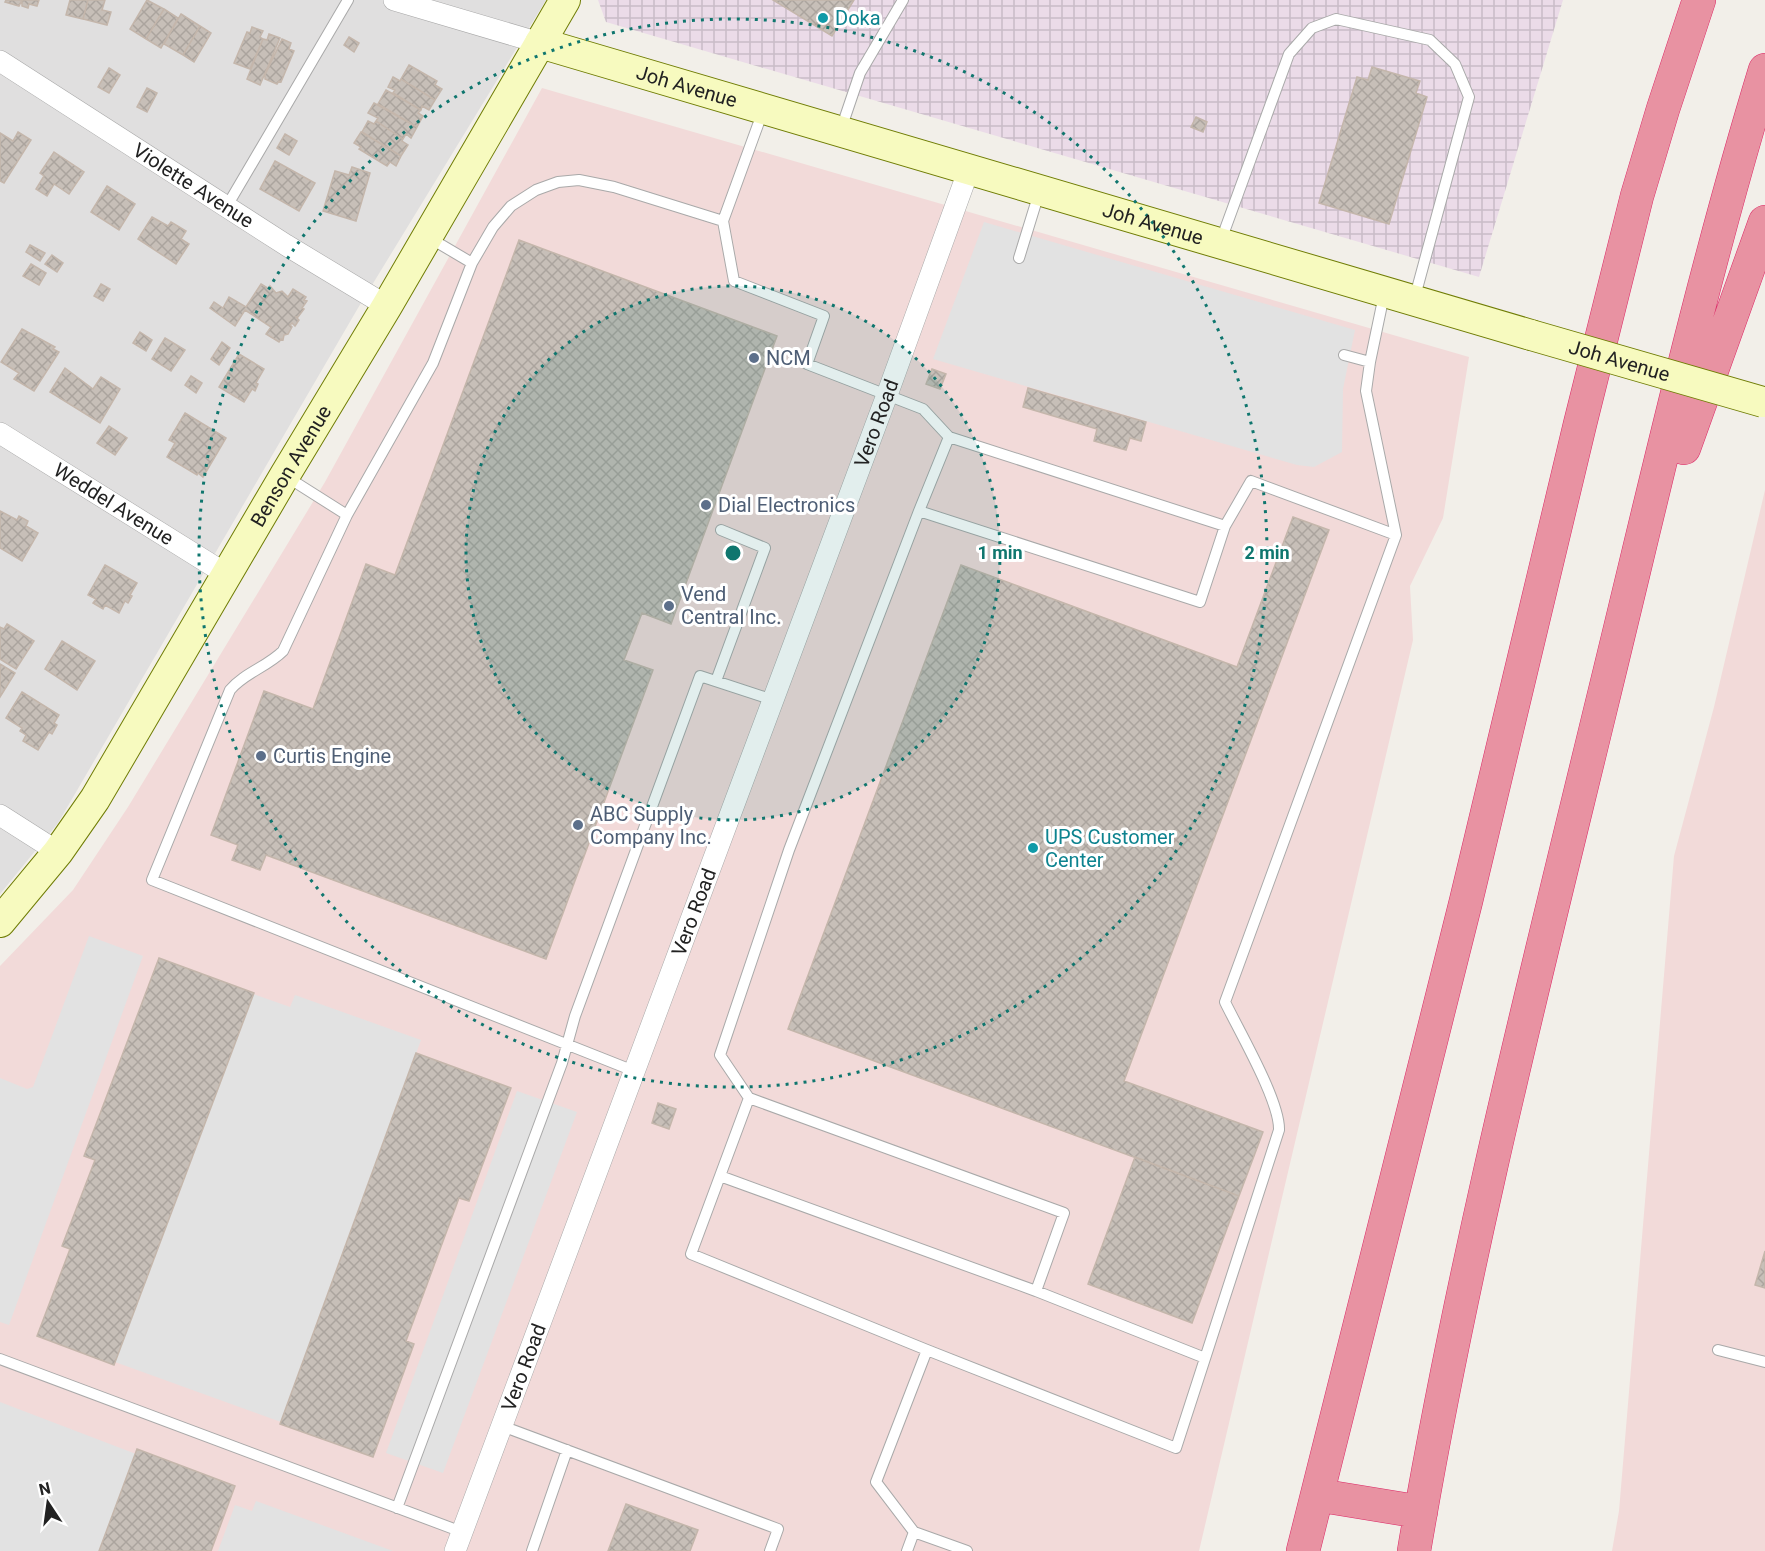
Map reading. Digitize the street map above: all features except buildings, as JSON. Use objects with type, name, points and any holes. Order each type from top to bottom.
[{"type":"highway","points":[[1580,424],[1630,180],[1679,0]]},
{"type":"highway","points":[[1303,1551],[1466,901],[1637,196],[1699,0]]},
{"type":"highway","points":[[1414,1551],[1467,1281],[1518,1047],[1729,195],[1765,70]]},
{"type":"highway","points":[[1624,616],[1765,222]]},
{"type":"highway","points":[[1317,1495],[1421,1512]]},
{"type":"street","points":[[394,0],[540,43]]},
{"type":"street","name":"Benson Avenue","points":[[0,922],[58,852],[95,799],[226,574],[428,237],[565,0]]},
{"type":"street","name":"Joh Avenue","points":[[540,43],[1764,403]]},
{"type":"street","name":"Violette Avenue","points":[[0,61],[286,245],[387,306]]},
{"type":"street","name":"Vero Road","points":[[459,1542],[969,170]]},
{"type":"street","name":"Weddel Avenue","points":[[0,433],[226,574]]},
{"type":"street","points":[[0,815],[58,852]]},
{"type":"lane","points":[[228,206],[348,0]]},
{"type":"lane","points":[[840,132],[860,74],[903,0]]},
{"type":"lane","points":[[1220,243],[1289,54],[1312,28],[1336,19],[1430,39],[1455,64],[1469,97],[1414,300]]},
{"type":"lane","points":[[764,110],[723,221],[735,281],[824,316],[807,364],[923,409],[949,437],[1225,526]]},
{"type":"lane","points":[[634,1071],[152,880],[230,690],[239,679],[274,660],[283,651],[347,515],[433,363],[472,262],[493,227],[511,206],[536,190],[558,182],[579,180],[614,187],[723,221]]},
{"type":"lane","points":[[1019,258],[1040,190]]},
{"type":"lane","points":[[428,237],[472,262]]},
{"type":"lane","points":[[749,1098],[691,1254],[1176,1448],[1279,1130],[1279,1121],[1272,1099],[1225,1002],[1396,535],[1366,391],[1385,292]]},
{"type":"lane","points":[[1344,355],[1370,362]]},
{"type":"lane","points":[[949,437],[789,850],[720,1055],[749,1098],[1065,1213],[1036,1291]]},
{"type":"lane","points":[[285,475],[347,515]]},
{"type":"lane","points":[[919,511],[1200,602],[1225,526],[1251,481],[1396,535]]},
{"type":"lane","points":[[716,681],[765,548],[721,530]]},
{"type":"lane","points":[[397,1508],[562,1063],[575,1016],[700,676],[773,700]]},
{"type":"lane","points":[[720,1176],[1036,1291],[1205,1358]]},
{"type":"lane","points":[[927,1350],[876,1482],[914,1532],[967,1551]]},
{"type":"lane","points":[[1718,1350],[1765,1362]]},
{"type":"lane","points":[[0,1359],[397,1508],[459,1542]]},
{"type":"lane","points":[[502,1426],[778,1529],[770,1551]]},
{"type":"lane","points":[[532,1551],[567,1450]]},
{"type":"lane","points":[[907,1551],[914,1532]]},
{"type":"shaded area","points":[[0,0],[546,0],[358,308],[58,823],[0,894]]},
{"type":"shaded area","points":[[598,0],[1563,0],[1479,277],[606,22]]},
{"type":"shaded area","points":[[542,88],[1469,357],[1443,518],[1410,586],[1413,640],[1199,1551],[0,1551],[0,966],[73,890],[128,807],[325,482]]},
{"type":"shaded area","points":[[984,222],[1355,330],[1343,389],[1342,452],[1314,467],[1297,465],[933,359]]},
{"type":"shaded area","points":[[1765,490],[1765,1551],[1612,1551],[1619,1511],[1674,856],[1714,707]]},
{"type":"shaded area","points":[[89,936],[143,956],[9,1325],[0,1322],[0,1078],[27,1089],[33,1087]]},
{"type":"shaded area","points":[[253,994],[290,1007],[295,995],[421,1040],[281,1422],[115,1362]]},
{"type":"shaded area","points":[[517,1091],[577,1112],[443,1473],[386,1453]]},
{"type":"shaded area","points":[[0,1402],[136,1454],[99,1551],[0,1551]]},
{"type":"shaded area","points":[[256,1501],[393,1551],[218,1551],[235,1505],[252,1511]]},
{"type":"place","name":"Doka","points":[[823,18]]},
{"type":"place","name":"NCM","points":[[754,358]]},
{"type":"place","name":"Dial Electronics","points":[[706,505]]},
{"type":"place","name":"Vend Central Inc.","points":[[669,606]]},
{"type":"place","name":"Curtis Engine","points":[[261,756]]},
{"type":"place","name":"ABC Supply Company Inc.","points":[[578,825]]},
{"type":"place","name":"UPS Customer Center","points":[[1033,848]]}]
